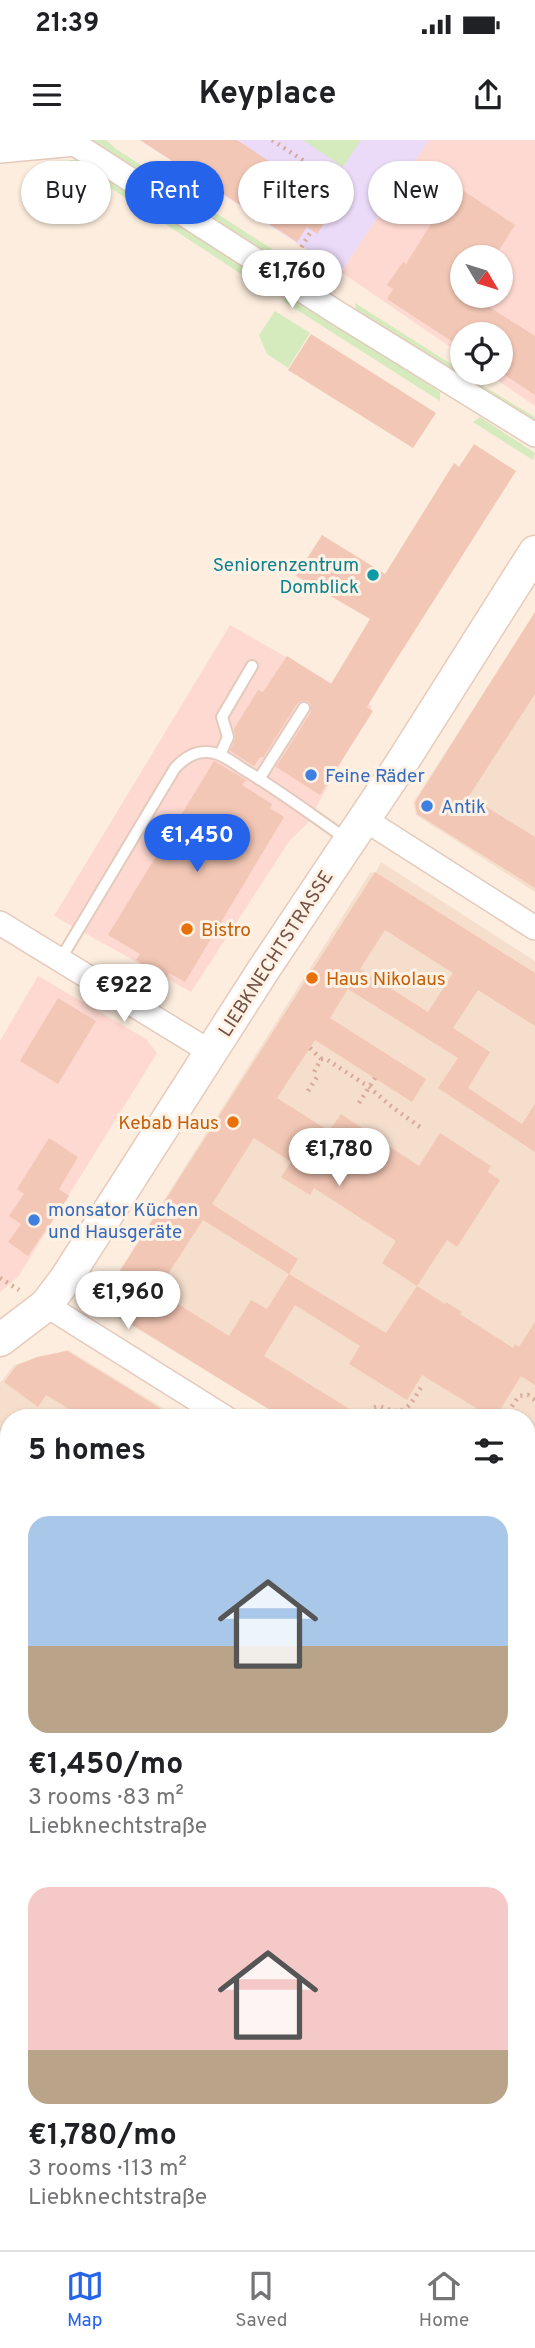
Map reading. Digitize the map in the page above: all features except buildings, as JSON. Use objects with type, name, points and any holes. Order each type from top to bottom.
[{"type":"main road","name":"LIEBKNECHTSTRASSE","points":[[0,1340],[46,1305],[77,1262],[535,552]]},
{"type":"street","points":[[0,151],[74,142],[336,312],[535,435]]},
{"type":"street","points":[[356,830],[535,928]]},
{"type":"street","points":[[0,923],[212,1053]]},
{"type":"street","points":[[46,1305],[212,1409]]},
{"type":"lane","points":[[220,755],[228,738],[222,718],[252,666]]},
{"type":"lane","points":[[260,779],[304,708]]},
{"type":"lane","points":[[60,960],[177,765],[186,758],[209,752],[220,755],[356,830]]},
{"type":"path","points":[[272,140],[304,161]]},
{"type":"path","points":[[293,259],[312,230]]},
{"type":"path","points":[[310,1048],[321,1059],[326,1059],[369,1087],[423,1129]]},
{"type":"path","points":[[308,1091],[321,1059]]},
{"type":"path","points":[[359,1103],[375,1078]]},
{"type":"path","points":[[0,1278],[19,1290]]},
{"type":"path","points":[[404,1409],[422,1386]]},
{"type":"path","points":[[510,1409],[519,1396],[528,1395],[535,1400]]},
{"type":"shaded area","points":[[140,140],[429,140],[415,161],[368,161],[368,224],[373,224],[341,272],[268,224],[354,224],[354,161],[238,161],[238,204],[224,195],[224,161],[172,161]]},
{"type":"shaded area","points":[[429,140],[535,140],[535,406],[504,385],[513,385],[513,322],[450,322],[450,347],[341,272],[373,224],[463,224],[463,161],[415,161]]},
{"type":"shaded area","points":[[535,612],[535,892],[416,815],[413,803]]},
{"type":"shaded area","points":[[230,625],[372,706],[307,824],[290,840],[191,992],[54,916]]},
{"type":"shaded area","points":[[381,862],[535,961],[535,1409],[269,1409],[98,1305],[370,873],[376,872]]},
{"type":"shaded area","points":[[38,976],[146,1039],[157,1053],[18,1277],[0,1292],[0,1041]]},
{"type":"shaded area","points":[[68,1350],[165,1409],[0,1409],[0,1383],[14,1365]]},
{"type":"green space","points":[[92,140],[106,140],[135,161],[125,161]]},
{"type":"green space","points":[[303,140],[361,140],[347,161],[334,161]]},
{"type":"green space","points":[[111,179],[125,188],[125,198],[111,188]]},
{"type":"green space","points":[[224,218],[328,285],[321,289],[221,224],[224,224]]},
{"type":"green space","points":[[165,224],[181,224],[263,277],[258,285]]},
{"type":"green space","points":[[288,294],[440,392],[440,401],[283,301]]},
{"type":"green space","points":[[355,303],[450,363],[450,373],[356,314]]},
{"type":"green space","points":[[275,311],[310,333],[288,368],[267,354],[259,335]]},
{"type":"green space","points":[[468,385],[482,385],[535,417],[535,427]]},
{"type":"green space","points":[[480,417],[535,453],[533,460],[473,422]]},
{"type":"place","name":"Seniorenzentrum Domblick","points":[[373,575]]},
{"type":"place","name":"Feine Räder","points":[[311,775]]},
{"type":"place","name":"Antik","points":[[427,806]]},
{"type":"place","name":"Bistro","points":[[187,929]]},
{"type":"place","name":"Haus Nikolaus","points":[[312,978]]},
{"type":"place","name":"Kebab Haus","points":[[233,1122]]},
{"type":"place","name":"monsator Küchen und Hausgeräte","points":[[34,1220]]}]
